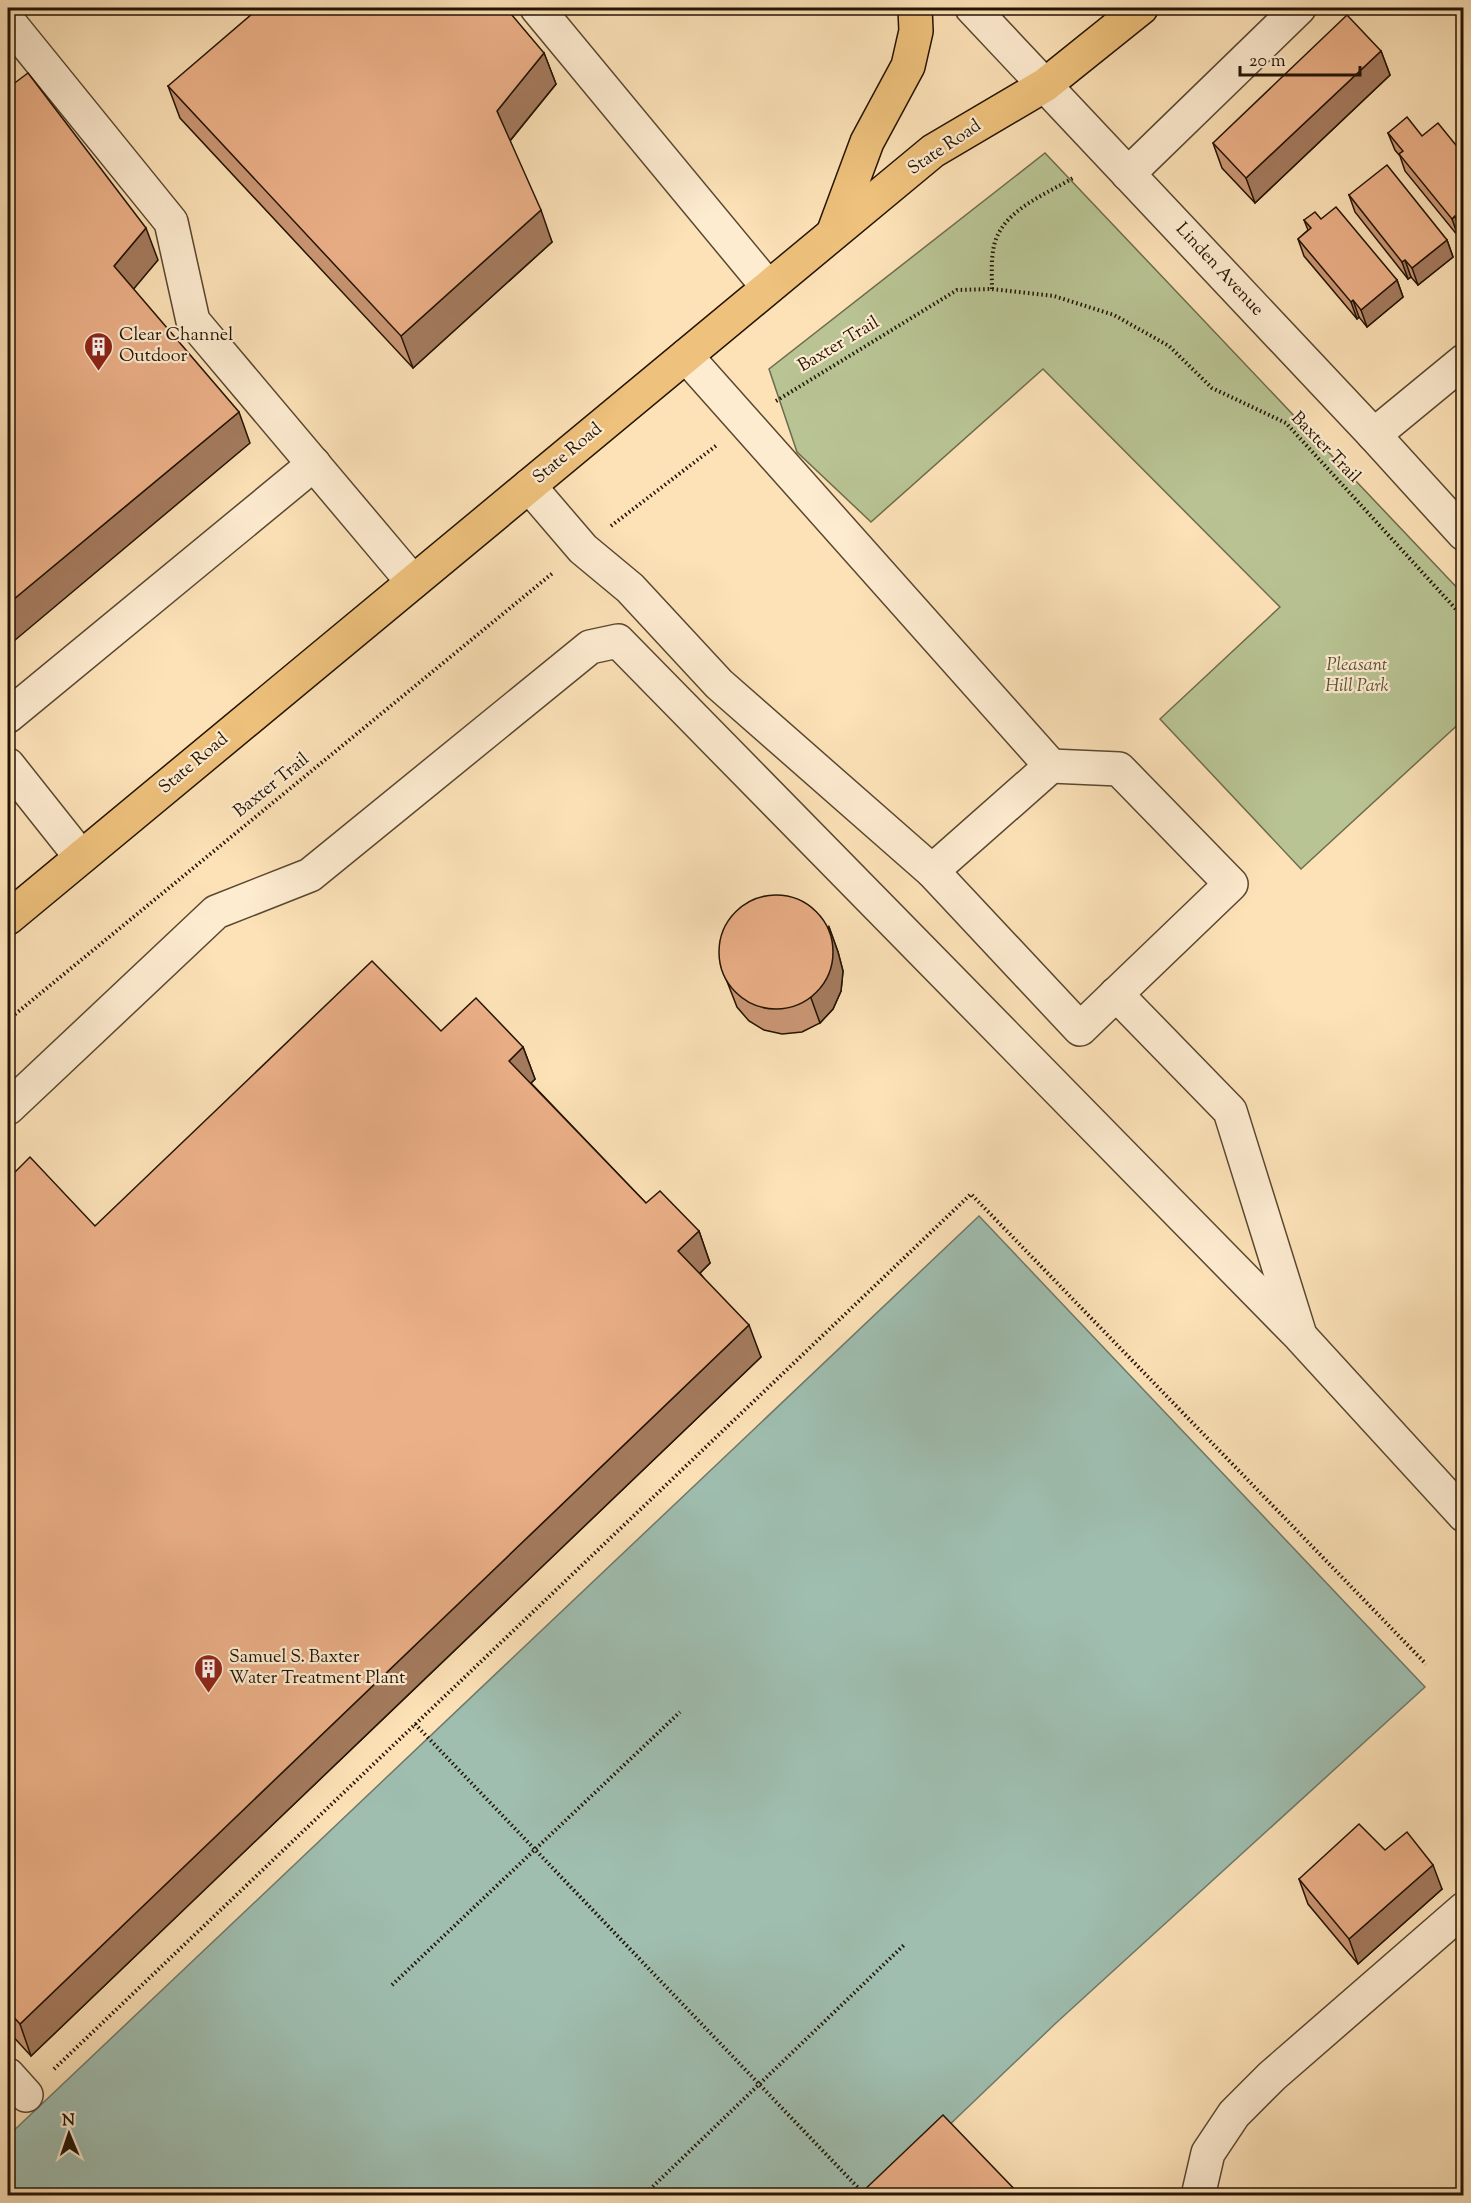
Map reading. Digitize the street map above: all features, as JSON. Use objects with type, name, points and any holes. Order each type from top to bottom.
[{"type":"main road","points":[[833,234],[867,142],[908,66],[916,31],[915,8]]},
{"type":"main road","name":"State Road","points":[[11,909],[81,857],[933,151],[1045,85],[1141,8]]},
{"type":"street","points":[[537,8],[768,287]]},
{"type":"street","name":"Linden Avenue","points":[[972,8],[1374,435],[1464,534]]},
{"type":"street","points":[[1128,174],[1299,8]]},
{"type":"street","points":[[8,21],[171,222],[193,321],[413,582]]},
{"type":"street","points":[[686,356],[1051,766]]},
{"type":"street","points":[[1374,435],[1464,361]]},
{"type":"street","points":[[8,716],[314,464]]},
{"type":"street","points":[[529,486],[583,549],[630,588],[719,684],[932,871],[1080,1029],[1231,884],[1119,769],[1051,766],[932,871]]},
{"type":"street","points":[[8,1108],[216,912],[310,875],[590,647],[618,641],[1300,1336],[1464,1515]]},
{"type":"street","points":[[8,765],[81,857]]},
{"type":"street","points":[[1116,994],[1230,1110],[1300,1336]]},
{"type":"street","points":[[1197,2196],[1208,2153],[1234,2114],[1272,2076],[1464,1910]]},
{"type":"path","points":[[992,289],[993,251],[999,231],[1011,216],[1073,178]]},
{"type":"path","name":"Baxter Trail","points":[[782,396],[957,290],[992,289],[1054,296],[1114,315],[1169,346],[1212,388],[1286,423],[1464,618]]},
{"type":"path","points":[[622,517],[711,450]]},
{"type":"path","name":"Baxter Trail","points":[[8,1020],[553,572]]},
{"type":"path","points":[[17,2085],[416,1724],[971,1194],[1426,1664]]},
{"type":"path","points":[[392,1985],[680,1712]]},
{"type":"path","points":[[416,1724],[866,2196]]},
{"type":"path","points":[[643,2196],[904,1946]]},
{"type":"green space","name":"Pleasant Hill Park","points":[[1045,153],[1463,594],[1463,720],[1301,869],[1160,719],[1280,607],[1043,369],[871,522],[797,452],[769,369]]},
{"type":"shaded area","points":[[979,1216],[1425,1687],[1056,2023],[876,2195],[8,2196],[8,2136]]},
{"type":"building","points":[[259,8],[506,8],[544,53],[497,111],[541,210],[401,336],[168,86]]},
{"type":"building","points":[[1347,15],[1381,51],[1246,178],[1213,143]]},
{"type":"building","name":"Clear Channel Outdoor","points":[[28,73],[146,228],[114,266],[239,412],[8,604],[8,88]]},
{"type":"building","points":[[1407,117],[1422,136],[1438,123],[1464,155],[1464,224],[1462,225],[1455,216],[1452,219],[1399,154],[1403,151],[1388,133]]},
{"type":"building","points":[[1387,165],[1447,240],[1412,268],[1405,260],[1402,262],[1349,195]]},
{"type":"building","points":[[1336,207],[1397,280],[1361,310],[1353,300],[1351,302],[1298,239],[1311,228],[1304,220],[1315,212],[1321,219]]},
{"type":"building","points":[[776,895],[798,899],[816,912],[829,930],[833,952],[829,974],[816,992],[798,1005],[776,1009],[754,1005],[736,992],[723,974],[719,952],[723,930],[736,912],[754,899]]},
{"type":"building","name":"Samuel S. Baxter Water Treatment Plant","points":[[372,961],[441,1031],[476,998],[523,1047],[509,1061],[646,1203],[660,1191],[699,1231],[678,1251],[749,1325],[20,2024],[8,2011],[8,1179],[30,1157],[95,1226]]},
{"type":"building","points":[[1359,1824],[1385,1850],[1407,1832],[1433,1865],[1349,1939],[1299,1879]]},
{"type":"building","points":[[943,2115],[1021,2196],[858,2196]]},
{"type":"place","name":"Clear Channel Outdoor","points":[[98,372]]},
{"type":"place","name":"Samuel S. Baxter Water Treatment Plant","points":[[208,1694]]}]
